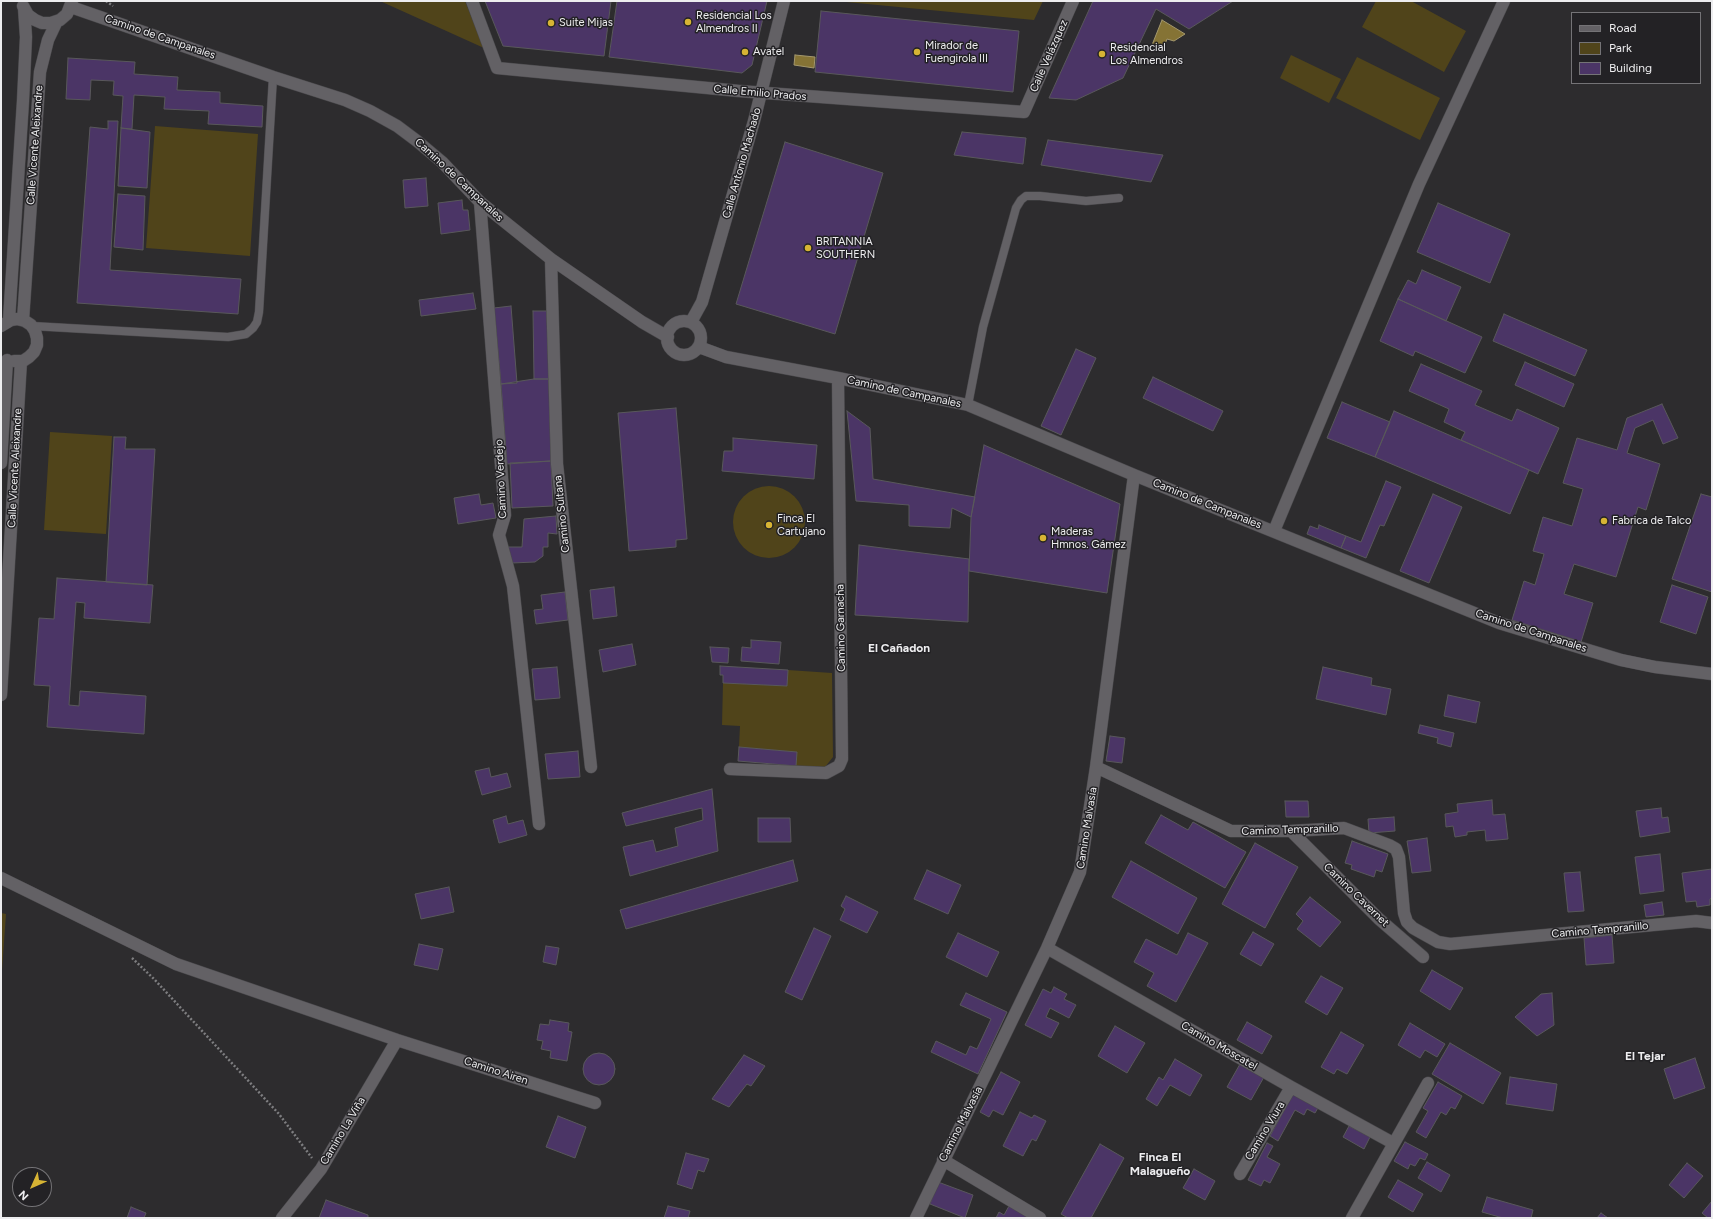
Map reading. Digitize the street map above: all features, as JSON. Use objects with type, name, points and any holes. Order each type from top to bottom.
[{"type":"street","name":"Calle Emilio Prados","points":[[472,1],[497,68],[761,93],[1024,112]]},
{"type":"street","name":"Calle Antonio Machado","points":[[691,322],[702,302],[761,93],[784,1]]},
{"type":"street","name":"Calle Velázquez","points":[[1024,112],[1073,1]]},
{"type":"street","points":[[1274,531],[1420,184],[1504,1]]},
{"type":"street","name":"Camino de Campanales","points":[[72,4],[272,77],[345,100],[370,111],[397,126],[442,162],[480,202],[551,259],[642,322],[668,337]]},
{"type":"street","name":"Calle Vicente Aleixandre","points":[[1,695],[21,361],[29,357],[37,345],[38,338],[27,323],[40,72],[48,40],[57,21],[67,14],[72,4]]},
{"type":"street","points":[[23,5],[28,15],[35,20],[42,23],[57,21]]},
{"type":"street","points":[[23,5],[26,37],[23,101],[5,323],[17,319],[27,323]]},
{"type":"street","name":"Camino Verdejo","points":[[480,202],[505,515],[499,535],[513,586],[539,824]]},
{"type":"street","name":"Camino Sultana","points":[[551,259],[557,464],[591,767]]},
{"type":"street","points":[[686,321],[691,322],[700,330],[701,342],[699,347],[690,354],[679,354],[671,348],[668,337],[671,328],[674,324],[686,321]]},
{"type":"street","name":"Camino de Campanales","points":[[699,347],[726,358],[838,378],[968,405],[1134,475],[1499,623],[1621,660],[1655,667],[1712,674]]},
{"type":"street","points":[[1,463],[4,357],[15,362],[21,361]]},
{"type":"street","name":"Camino Garnacha","points":[[730,769],[826,773],[839,766],[842,759],[838,378]]},
{"type":"street","name":"Camino Malvasía","points":[[916,1218],[942,1160],[981,1084],[1047,948],[1080,872],[1096,767],[1134,475]]},
{"type":"street","name":"Camino Tempranillo","points":[[1096,767],[1231,831],[1291,831],[1344,828],[1389,845],[1396,849],[1399,857],[1404,913],[1407,922],[1412,928],[1438,942],[1450,944],[1696,921],[1712,923]]},
{"type":"street","name":"Camino Cavernet","points":[[1291,831],[1379,919],[1423,957]]},
{"type":"street","name":"Camino Airen","points":[[1,878],[176,964],[397,1040],[595,1103]]},
{"type":"street","name":"Camino Moscatel","points":[[1047,948],[1291,1087],[1393,1143]]},
{"type":"street","name":"Camino La Viña","points":[[282,1218],[321,1169],[397,1040]]},
{"type":"street","points":[[1352,1218],[1428,1083]]},
{"type":"street","name":"Camino Viura","points":[[1240,1174],[1291,1087]]},
{"type":"street","points":[[942,1160],[1040,1218]]},
{"type":"lane","points":[[27,323],[228,337],[246,334],[253,328],[257,322],[260,312],[272,77]]},
{"type":"lane","points":[[968,405],[983,327],[1014,215],[1021,200],[1026,196],[1086,201],[1119,198]]},
{"type":"path","points":[[127,953],[154,979],[279,1114],[321,1169]]},
{"type":"green space","points":[[380,1],[465,1],[484,48]]},
{"type":"green space","points":[[836,1],[1043,1],[1034,20]]},
{"type":"green space","points":[[1376,1],[1411,1],[1466,31],[1444,72],[1362,27]]},
{"type":"green space","points":[[1291,55],[1341,79],[1329,103],[1280,78]]},
{"type":"green space","points":[[1357,57],[1440,98],[1420,140],[1336,98]]},
{"type":"green space","points":[[155,126],[258,134],[250,256],[146,248]]},
{"type":"green space","points":[[50,432],[112,436],[106,534],[44,530]]},
{"type":"green space","name":"Finca El Cartujano","points":[[769,486],[789,492],[799,502],[805,522],[799,542],[789,552],[769,558],[749,552],[739,542],[733,522],[739,502],[749,492]]},
{"type":"green space","points":[[788,670],[832,673],[833,757],[825,767],[796,766],[796,752],[739,747],[740,726],[722,725],[723,683],[787,686]]},
{"type":"green space","points":[[1,913],[6,914],[1,984]]},
{"type":"shaded area","points":[[1162,20],[1185,34],[1174,41],[1167,39],[1163,49],[1152,45]]},
{"type":"shaded area","points":[[795,55],[815,57],[814,68],[794,65]]},
{"type":"building","name":"Suite Mijas","points":[[485,1],[611,1],[604,56],[503,46]]},
{"type":"building","name":"Residencial Los Almendros II","points":[[617,1],[767,1],[752,65],[742,73],[609,57]]},
{"type":"building","name":"Residencial Los Almendros","points":[[1093,1],[1233,1],[1189,29],[1156,9],[1123,78],[1076,100],[1049,98]]},
{"type":"building","name":"Mirador de Fuengirola III","points":[[821,11],[1019,31],[1013,92],[815,72]]},
{"type":"building","points":[[68,58],[135,62],[134,74],[178,77],[177,90],[220,92],[220,103],[263,106],[262,127],[208,124],[209,111],[164,109],[165,97],[134,95],[132,129],[121,128],[123,96],[113,95],[114,81],[91,80],[90,100],[66,99]]},
{"type":"building","points":[[108,121],[118,121],[110,270],[241,279],[238,314],[77,303],[90,127],[108,129]]},
{"type":"building","points":[[121,128],[150,132],[147,188],[118,186]]},
{"type":"building","points":[[962,132],[1026,138],[1023,164],[954,155]]},
{"type":"building","points":[[1048,140],[1163,155],[1151,182],[1041,165]]},
{"type":"building","points":[[785,142],[883,173],[835,334],[736,304]]},
{"type":"building","points":[[426,178],[428,206],[405,208],[403,180]]},
{"type":"building","points":[[118,194],[145,196],[143,250],[114,247]]},
{"type":"building","points":[[462,200],[463,210],[468,210],[470,230],[441,234],[438,203]]},
{"type":"building","points":[[1438,203],[1510,234],[1490,283],[1417,252]]},
{"type":"building","points":[[1422,270],[1461,287],[1446,321],[1398,299],[1408,280],[1416,284]]},
{"type":"building","points":[[473,293],[476,309],[421,316],[419,300]]},
{"type":"building","points":[[1398,299],[1482,337],[1465,373],[1415,351],[1413,356],[1380,341]]},
{"type":"building","points":[[511,306],[517,383],[501,384],[494,308]]},
{"type":"building","points":[[533,311],[547,311],[549,379],[534,379]]},
{"type":"building","points":[[1504,314],[1587,350],[1575,376],[1493,341]]},
{"type":"building","points":[[1076,349],[1096,358],[1061,435],[1041,426]]},
{"type":"building","points":[[1525,362],[1574,384],[1564,407],[1515,385]]},
{"type":"building","points":[[1421,364],[1482,391],[1475,405],[1512,421],[1517,409],[1559,428],[1538,474],[1461,440],[1465,432],[1444,422],[1449,409],[1409,391]]},
{"type":"building","points":[[1153,377],[1223,411],[1213,431],[1143,398]]},
{"type":"building","points":[[534,379],[549,379],[551,461],[507,464],[501,384]]},
{"type":"building","points":[[1342,402],[1390,422],[1375,457],[1327,438]]},
{"type":"building","name":"Fabrica de Talco","points":[[1662,404],[1678,438],[1663,444],[1653,420],[1635,428],[1627,453],[1660,464],[1646,510],[1638,507],[1616,577],[1574,564],[1564,594],[1593,603],[1581,642],[1512,620],[1524,581],[1535,585],[1544,554],[1533,551],[1543,517],[1572,526],[1583,489],[1563,483],[1577,438],[1617,450],[1627,418]]},
{"type":"building","points":[[676,408],[687,539],[676,540],[676,547],[629,551],[618,413]]},
{"type":"building","points":[[847,411],[870,428],[873,479],[975,497],[971,517],[952,508],[950,528],[909,526],[909,505],[856,501]]},
{"type":"building","points":[[1394,411],[1529,470],[1510,514],[1375,457]]},
{"type":"building","points":[[114,437],[126,437],[125,449],[155,449],[147,585],[106,582]]},
{"type":"building","points":[[733,438],[817,445],[814,479],[722,471],[724,451],[733,451]]},
{"type":"building","name":"Maderas Hmnos. Gámez","points":[[984,445],[1120,504],[1107,593],[969,571],[971,517]]},
{"type":"building","points":[[551,461],[553,506],[512,508],[510,463]]},
{"type":"building","points":[[1386,481],[1401,487],[1384,526],[1380,525],[1366,558],[1341,548],[1346,536],[1361,542]]},
{"type":"building","points":[[479,494],[481,505],[493,503],[496,518],[458,524],[454,498]]},
{"type":"building","points":[[1433,494],[1462,507],[1429,583],[1400,571]]},
{"type":"building","points":[[1701,494],[1712,497],[1712,592],[1672,579]]},
{"type":"building","points":[[556,516],[557,534],[548,533],[548,547],[543,547],[543,556],[535,562],[512,563],[508,547],[522,547],[524,519]]},
{"type":"building","points":[[1319,525],[1346,536],[1341,548],[1307,534],[1310,526],[1318,529]]},
{"type":"building","points":[[859,545],[969,559],[968,622],[855,615]]},
{"type":"building","points":[[57,578],[153,585],[150,623],[84,618],[85,603],[76,602],[69,705],[79,706],[80,691],[146,696],[144,734],[47,727],[50,686],[34,685],[39,618],[54,619]]},
{"type":"building","points":[[1672,585],[1708,597],[1696,634],[1660,622]]},
{"type":"building","points":[[614,587],[617,616],[593,619],[590,590]]},
{"type":"building","points":[[565,592],[568,620],[536,624],[534,610],[543,609],[541,595]]},
{"type":"building","points":[[751,640],[781,642],[779,664],[741,661],[742,647],[751,648]]},
{"type":"building","points":[[632,644],[636,665],[603,672],[599,650]]},
{"type":"building","points":[[710,647],[729,648],[728,663],[712,662]]},
{"type":"building","points":[[720,666],[788,670],[787,686],[723,683],[723,675],[720,675]]},
{"type":"building","points":[[557,667],[560,698],[535,700],[532,669]]},
{"type":"building","points":[[1323,667],[1372,678],[1371,685],[1391,689],[1386,715],[1316,699]]},
{"type":"building","points":[[1448,695],[1480,702],[1476,723],[1444,716]]},
{"type":"building","points":[[1420,725],[1454,733],[1451,747],[1437,743],[1438,738],[1418,733]]},
{"type":"building","points":[[1110,736],[1125,738],[1122,763],[1106,761]]},
{"type":"building","points":[[739,747],[797,752],[796,766],[738,761]]},
{"type":"building","points":[[578,751],[580,777],[548,779],[545,754]]},
{"type":"building","points":[[489,768],[491,777],[507,773],[511,787],[482,795],[475,771]]},
{"type":"building","points":[[712,789],[718,851],[630,876],[623,847],[653,840],[656,852],[678,846],[675,828],[703,820],[702,808],[626,826],[622,813]]},
{"type":"building","points":[[1492,800],[1493,815],[1505,814],[1508,839],[1486,841],[1485,830],[1467,832],[1467,835],[1455,837],[1453,826],[1446,827],[1445,814],[1458,812],[1457,804]]},
{"type":"building","points":[[1285,801],[1308,801],[1309,817],[1286,817]]},
{"type":"building","points":[[1661,808],[1662,818],[1668,817],[1670,832],[1640,837],[1636,811]]},
{"type":"building","points":[[1161,815],[1188,830],[1193,822],[1246,852],[1225,888],[1145,843]]},
{"type":"building","points":[[506,816],[508,824],[523,820],[527,835],[499,843],[493,820]]},
{"type":"building","points":[[1394,817],[1395,831],[1369,833],[1368,819]]},
{"type":"building","points":[[758,818],[790,818],[791,842],[758,842]]},
{"type":"building","points":[[1427,838],[1431,871],[1412,873],[1407,841]]},
{"type":"building","points":[[1352,841],[1388,854],[1382,872],[1376,870],[1374,877],[1351,869],[1352,865],[1345,863]]},
{"type":"building","points":[[1255,843],[1298,867],[1265,928],[1222,904]]},
{"type":"building","points":[[1660,854],[1664,891],[1640,894],[1635,857]]},
{"type":"building","points":[[793,860],[798,881],[626,929],[620,910]]},
{"type":"building","points":[[1131,861],[1197,898],[1178,934],[1112,897]]},
{"type":"building","points":[[1712,869],[1712,898],[1710,899],[1710,905],[1697,907],[1696,901],[1686,902],[1682,873]]},
{"type":"building","points":[[927,870],[961,885],[948,914],[914,899]]},
{"type":"building","points":[[1580,872],[1584,911],[1568,912],[1564,873]]},
{"type":"building","points":[[449,887],[454,912],[421,919],[415,894]]},
{"type":"building","points":[[846,896],[878,912],[867,933],[840,920],[845,909],[841,906]]},
{"type":"building","points":[[1310,897],[1341,922],[1320,947],[1297,929],[1303,921],[1296,914]]},
{"type":"building","points":[[1662,902],[1664,915],[1646,917],[1644,905]]},
{"type":"building","points":[[814,928],[831,936],[802,1000],[785,992]]},
{"type":"building","points":[[1253,932],[1274,944],[1261,966],[1240,954]]},
{"type":"building","points":[[958,933],[999,952],[987,977],[946,957]]},
{"type":"building","points":[[1188,933],[1208,943],[1176,1002],[1147,986],[1154,973],[1134,962],[1146,939],[1177,955]]},
{"type":"building","points":[[1612,935],[1614,963],[1586,965],[1584,938]]},
{"type":"building","points":[[419,944],[443,949],[438,970],[414,965]]},
{"type":"building","points":[[546,946],[559,948],[556,965],[543,962]]},
{"type":"building","points":[[1432,970],[1463,988],[1450,1010],[1420,991]]},
{"type":"building","points":[[1321,976],[1343,988],[1327,1015],[1305,1002]]},
{"type":"building","points":[[1054,987],[1067,994],[1064,999],[1076,1005],[1069,1018],[1050,1008],[1046,1017],[1059,1023],[1051,1038],[1025,1025],[1043,989],[1051,993]]},
{"type":"building","points":[[966,993],[1007,1012],[978,1074],[931,1052],[936,1041],[966,1055],[970,1046],[977,1049],[991,1019],[960,1005]]},
{"type":"building","points":[[1552,993],[1554,1025],[1537,1036],[1515,1017],[1541,994]]},
{"type":"building","points":[[550,1020],[569,1023],[568,1031],[572,1032],[567,1061],[550,1058],[551,1051],[541,1049],[543,1041],[537,1040],[540,1024],[549,1025]]},
{"type":"building","points":[[1247,1022],[1272,1036],[1262,1054],[1237,1040]]},
{"type":"building","points":[[1410,1023],[1445,1044],[1437,1057],[1425,1050],[1420,1058],[1398,1045]]},
{"type":"building","points":[[1115,1026],[1145,1043],[1127,1073],[1098,1056]]},
{"type":"building","points":[[1341,1032],[1364,1045],[1347,1074],[1337,1069],[1334,1074],[1321,1067]]},
{"type":"building","points":[[1450,1043],[1501,1073],[1483,1104],[1432,1074]]},
{"type":"building","points":[[596,1053],[602,1053],[611,1057],[615,1069],[611,1081],[602,1085],[596,1085],[587,1081],[583,1072],[583,1066],[587,1057]]},
{"type":"building","points":[[744,1055],[765,1066],[751,1086],[747,1084],[729,1107],[712,1099]]},
{"type":"building","points":[[1695,1058],[1705,1088],[1674,1099],[1664,1069]]},
{"type":"building","points":[[1175,1059],[1202,1075],[1190,1096],[1170,1085],[1157,1106],[1146,1099],[1159,1077],[1163,1080]]},
{"type":"building","points":[[1240,1064],[1264,1077],[1251,1100],[1227,1087]]},
{"type":"building","points":[[1001,1072],[1020,1082],[1003,1115],[993,1110],[989,1117],[980,1112]]},
{"type":"building","points":[[1510,1077],[1557,1084],[1553,1111],[1506,1104]]},
{"type":"building","points":[[1438,1082],[1462,1096],[1455,1109],[1451,1107],[1446,1115],[1441,1112],[1426,1138],[1416,1132],[1428,1111],[1423,1108]]},
{"type":"building","points":[[1294,1092],[1319,1106],[1315,1113],[1307,1109],[1304,1115],[1295,1110],[1278,1141],[1270,1136]]},
{"type":"building","points":[[1020,1112],[1032,1118],[1034,1115],[1046,1121],[1036,1141],[1032,1139],[1023,1156],[1003,1146]]},
{"type":"building","points":[[558,1116],[586,1127],[575,1158],[546,1147]]},
{"type":"building","points":[[1349,1126],[1370,1137],[1364,1149],[1343,1137]]},
{"type":"building","points":[[1405,1142],[1428,1154],[1425,1160],[1420,1158],[1415,1166],[1410,1164],[1408,1169],[1394,1161]]},
{"type":"building","points":[[1267,1143],[1273,1146],[1267,1157],[1280,1164],[1270,1183],[1264,1180],[1261,1186],[1248,1180]]},
{"type":"building","points":[[1100,1144],[1124,1158],[1091,1218],[1068,1218],[1061,1214]]},
{"type":"building","points":[[686,1153],[709,1159],[704,1172],[698,1170],[692,1189],[677,1184]]},
{"type":"building","points":[[1427,1162],[1450,1175],[1441,1192],[1418,1178]]},
{"type":"building","points":[[1687,1163],[1703,1176],[1684,1198],[1669,1185]]},
{"type":"building","points":[[1194,1169],[1215,1181],[1205,1200],[1183,1188]]},
{"type":"building","points":[[1398,1180],[1423,1194],[1413,1212],[1388,1197]]},
{"type":"building","points":[[938,1182],[973,1195],[965,1218],[930,1204]]},
{"type":"building","points":[[1487,1197],[1533,1210],[1531,1218],[1503,1218],[1482,1212]]},
{"type":"building","points":[[326,1200],[368,1215],[368,1218],[319,1218]]},
{"type":"building","points":[[1712,1201],[1712,1218],[1708,1218],[1702,1213]]},
{"type":"building","points":[[668,1206],[690,1211],[688,1218],[664,1218]]},
{"type":"building","points":[[1009,1206],[1030,1218],[996,1218],[999,1212],[1004,1215]]},
{"type":"building","points":[[131,1207],[146,1213],[144,1218],[127,1218]]},
{"type":"building","points":[[1601,1213],[1608,1218],[1597,1218]]},
{"type":"place","name":"Residencial Los Almendros II","points":[[688,22]]},
{"type":"place","name":"Suite Mijas","points":[[551,23]]},
{"type":"place","name":"Avatel","points":[[745,52]]},
{"type":"place","name":"Mirador de Fuengirola III","points":[[917,52]]},
{"type":"place","name":"Residencial Los Almendros","points":[[1102,54]]},
{"type":"place","name":"BRITANNIA SOUTHERN","points":[[808,248]]},
{"type":"place","name":"Fabrica de Talco","points":[[1604,521]]},
{"type":"place","name":"Finca El Cartujano","points":[[769,525]]},
{"type":"place","name":"Maderas Hmnos. Gámez","points":[[1043,538]]},
{"type":"district","name":"El Cañadon","points":[[899,648]]},
{"type":"district","name":"El Tejar","points":[[1645,1056]]},
{"type":"district","name":"Finca El Malagueño","points":[[1160,1164]]}]
